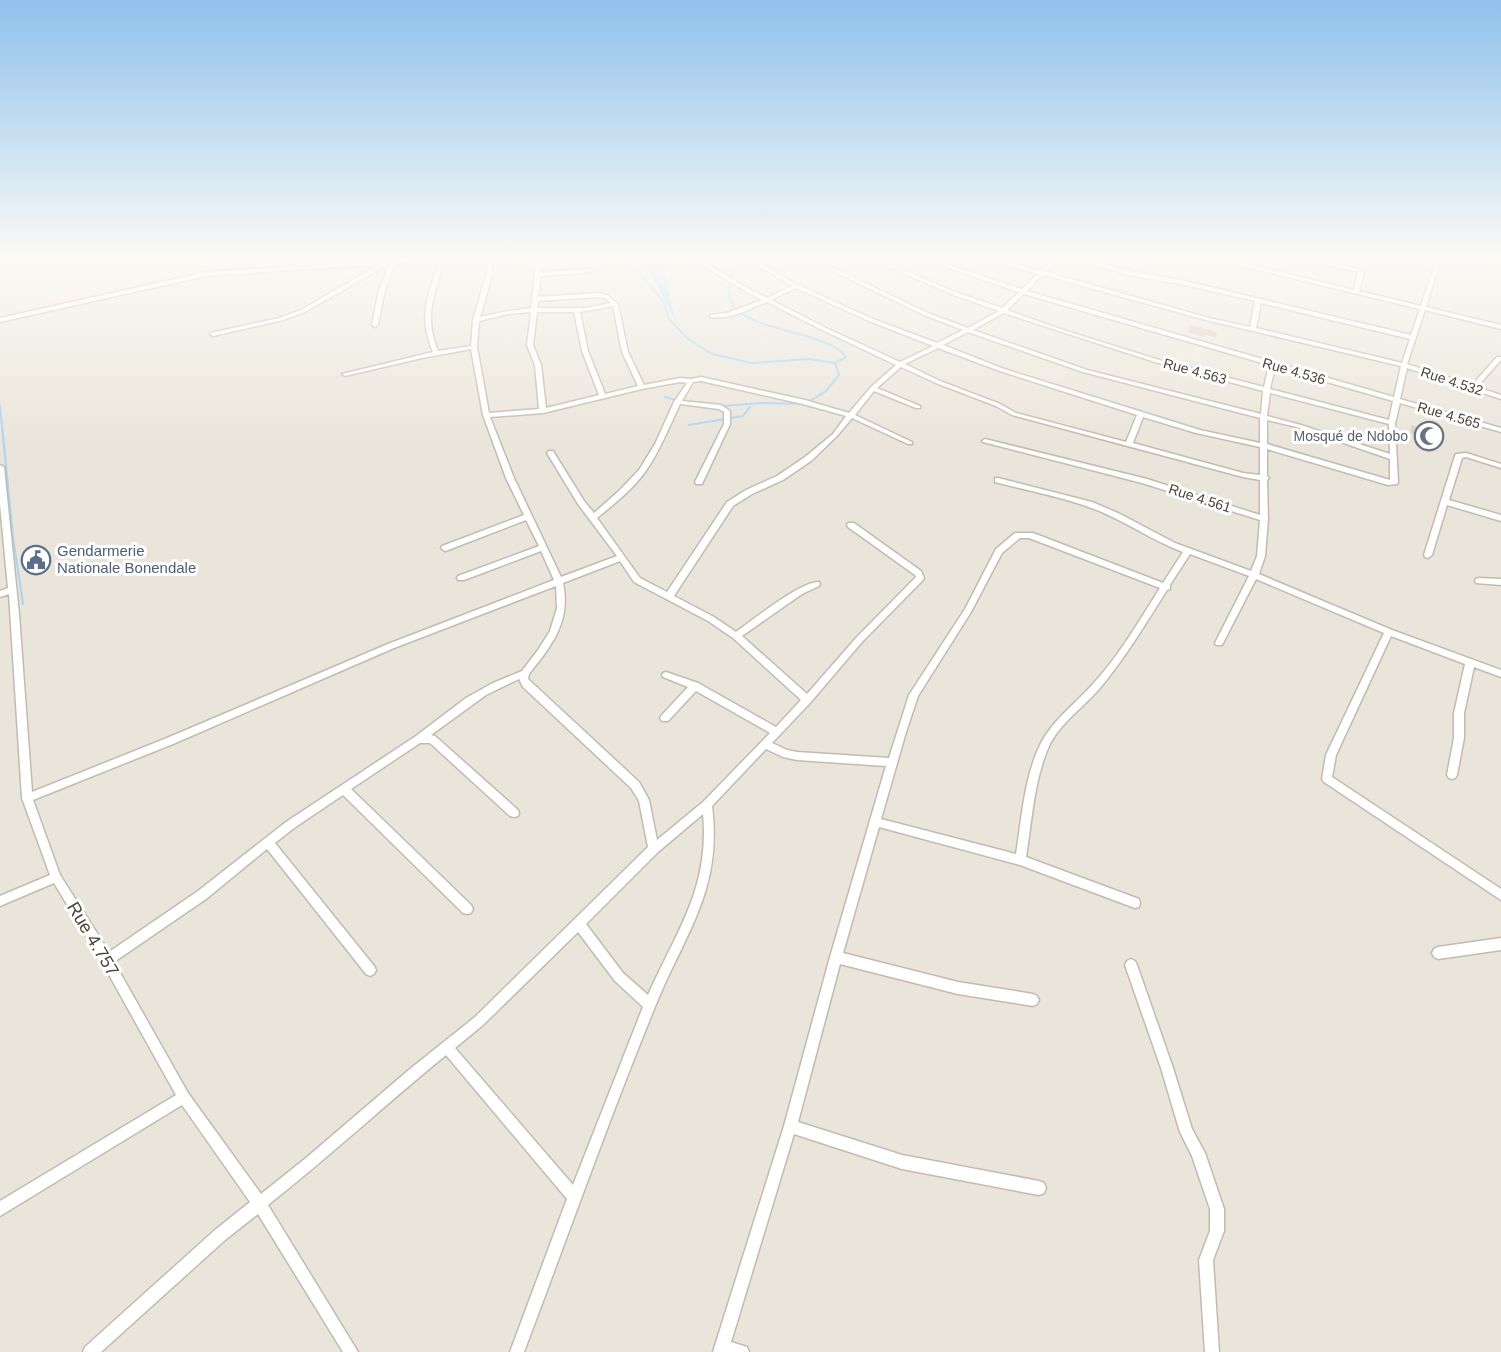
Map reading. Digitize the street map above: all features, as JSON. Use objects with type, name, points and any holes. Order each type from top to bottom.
[{"type":"street","points":[[213,334],[281,319]]},
{"type":"street","points":[[375,325],[376,319]]},
{"type":"street","points":[[427,319],[427,335],[436,353]]},
{"type":"street","points":[[479,319],[476,320],[474,347],[486,415],[510,477],[559,581],[564,606],[556,628],[525,673],[524,679],[526,684],[635,785],[644,800],[654,849]]},
{"type":"street","points":[[532,319],[530,345],[538,365],[543,411]]},
{"type":"street","points":[[578,319],[585,351],[603,396]]},
{"type":"street","points":[[618,319],[625,352],[642,387]]},
{"type":"street","points":[[805,319],[938,382],[998,405],[1014,414],[1243,475],[1265,478]]},
{"type":"street","points":[[869,319],[938,346],[1140,415],[1198,432],[1265,447]]},
{"type":"street","points":[[939,319],[1085,371],[1299,426],[1392,457]]},
{"type":"street","points":[[669,596],[730,504],[749,492],[780,478],[808,459],[835,435],[873,388],[901,364],[989,319]]},
{"type":"street","name":"Rue 4.563","points":[[1024,319],[1132,353],[1392,423]]},
{"type":"street","name":"Rue 4.536","points":[[1116,319],[1396,400]]},
{"type":"street","points":[[1216,319],[1404,365]]},
{"type":"street","points":[[1253,329],[1255,319]]},
{"type":"street","points":[[1333,319],[1411,338]]},
{"type":"street","name":"Rue 4.532","points":[[1265,447],[1388,483],[1394,482],[1392,423],[1411,338],[1420,319]]},
{"type":"street","points":[[1465,319],[1501,327]]},
{"type":"street","points":[[345,374],[436,353],[474,347]]},
{"type":"street","points":[[1473,388],[1499,358]]},
{"type":"street","points":[[1219,643],[1261,556],[1265,478],[1263,418],[1265,390],[1272,365]]},
{"type":"street","name":"Rue 4.532","points":[[1404,365],[1501,397]]},
{"type":"street","points":[[486,415],[543,411],[642,387],[680,380],[701,379],[805,402],[852,416],[910,443]]},
{"type":"street","points":[[594,518],[626,490],[646,465],[677,402],[691,381]]},
{"type":"street","points":[[873,388],[918,407]]},
{"type":"street","name":"Rue 4.565","points":[[1396,400],[1501,430]]},
{"type":"street","points":[[677,402],[721,407],[727,411],[727,424],[699,482]]},
{"type":"street","points":[[1129,444],[1140,415]]},
{"type":"street","name":"Rue 4.561","points":[[985,441],[1144,481],[1264,519]]},
{"type":"street","points":[[551,453],[637,580],[711,619],[736,636],[807,700]]},
{"type":"street","points":[[1428,555],[1459,456],[1466,455],[1501,466]]},
{"type":"street","name":"Rue 4.757","points":[[0,467],[12,590],[27,798],[56,877],[107,960],[184,1096],[259,1203],[351,1352]]},
{"type":"street","points":[[998,480],[1089,504],[1117,516],[1151,536],[1254,574],[1389,632],[1501,674]]},
{"type":"street","points":[[1446,502],[1501,518]]},
{"type":"street","points":[[445,548],[528,516]]},
{"type":"street","points":[[90,1352],[259,1203],[311,1163],[479,1021],[654,849],[706,805],[807,700],[859,640],[920,578],[918,573],[850,525]]},
{"type":"street","points":[[742,1352],[721,1350],[790,1126],[892,762],[914,695],[968,610],[999,552],[1018,535],[1030,535],[1167,587]]},
{"type":"street","points":[[461,578],[542,548]]},
{"type":"street","points":[[1020,860],[1034,775],[1045,745],[1053,731],[1096,687],[1121,655],[1167,587],[1188,551]]},
{"type":"street","points":[[27,798],[170,741],[391,645],[622,557]]},
{"type":"street","points":[[1479,581],[1501,582]]},
{"type":"street","points":[[736,636],[799,592],[816,584]]},
{"type":"street","points":[[0,594],[12,590]]},
{"type":"street","points":[[1389,632],[1331,755],[1327,779],[1501,895]]},
{"type":"street","points":[[1452,775],[1459,738],[1459,713],[1470,663]]},
{"type":"street","points":[[107,960],[202,895],[268,842],[418,740],[475,696],[501,681],[525,673]]},
{"type":"street","points":[[666,675],[695,686],[777,732]]},
{"type":"street","points":[[665,718],[695,686]]},
{"type":"street","points":[[418,740],[432,739],[514,813]]},
{"type":"street","points":[[765,744],[786,754],[797,756],[892,762]]},
{"type":"street","points":[[344,789],[467,909]]},
{"type":"street","points":[[517,1352],[650,1005],[680,942],[705,875],[710,848],[710,826],[706,805]]},
{"type":"street","points":[[875,822],[1020,860],[1135,903]]},
{"type":"street","points":[[268,842],[370,970]]},
{"type":"street","points":[[0,901],[56,877]]},
{"type":"street","points":[[579,924],[619,977],[650,1005]]},
{"type":"street","points":[[1438,953],[1501,944]]},
{"type":"street","points":[[836,957],[958,988],[1033,1000]]},
{"type":"street","points":[[1131,965],[1167,1068],[1186,1132],[1198,1153],[1216,1209],[1217,1231],[1206,1260],[1212,1352]]},
{"type":"street","points":[[447,1047],[575,1198]]},
{"type":"street","points":[[0,1209],[184,1096]]},
{"type":"street","points":[[790,1126],[902,1162],[1039,1188]]},
{"type":"shaded area","points":[[0,319],[1501,319],[1501,1352],[0,1352]]},
{"type":"shaded area","points":[[1194,344],[1205,347],[1199,362],[1188,358],[1182,366],[1168,362],[1180,351],[1190,354]]},
{"type":"building","points":[[1191,325],[1217,332],[1216,337],[1204,335],[1204,337],[1188,332]]},
{"type":"building","points":[[1411,425],[1427,430],[1428,450],[1417,446],[1415,435],[1411,433]]},
{"type":"waterway","points":[[669,319],[688,339],[712,354],[752,363],[809,359],[835,363]]},
{"type":"waterway","points":[[753,319],[831,345],[846,357],[835,363]]},
{"type":"waterway","points":[[721,406],[763,403],[805,404],[826,391],[839,375],[835,363]]},
{"type":"waterway","points":[[665,397],[679,401]]},
{"type":"waterway","points":[[0,405],[13,537],[23,604]]},
{"type":"waterway","points":[[689,425],[743,416],[750,407]]},
{"type":"place","name":"Mosqué de Ndobo","points":[[1429,436]]},
{"type":"place","name":"Gendarmerie Nationale Bonendale","points":[[36,560]]}]
